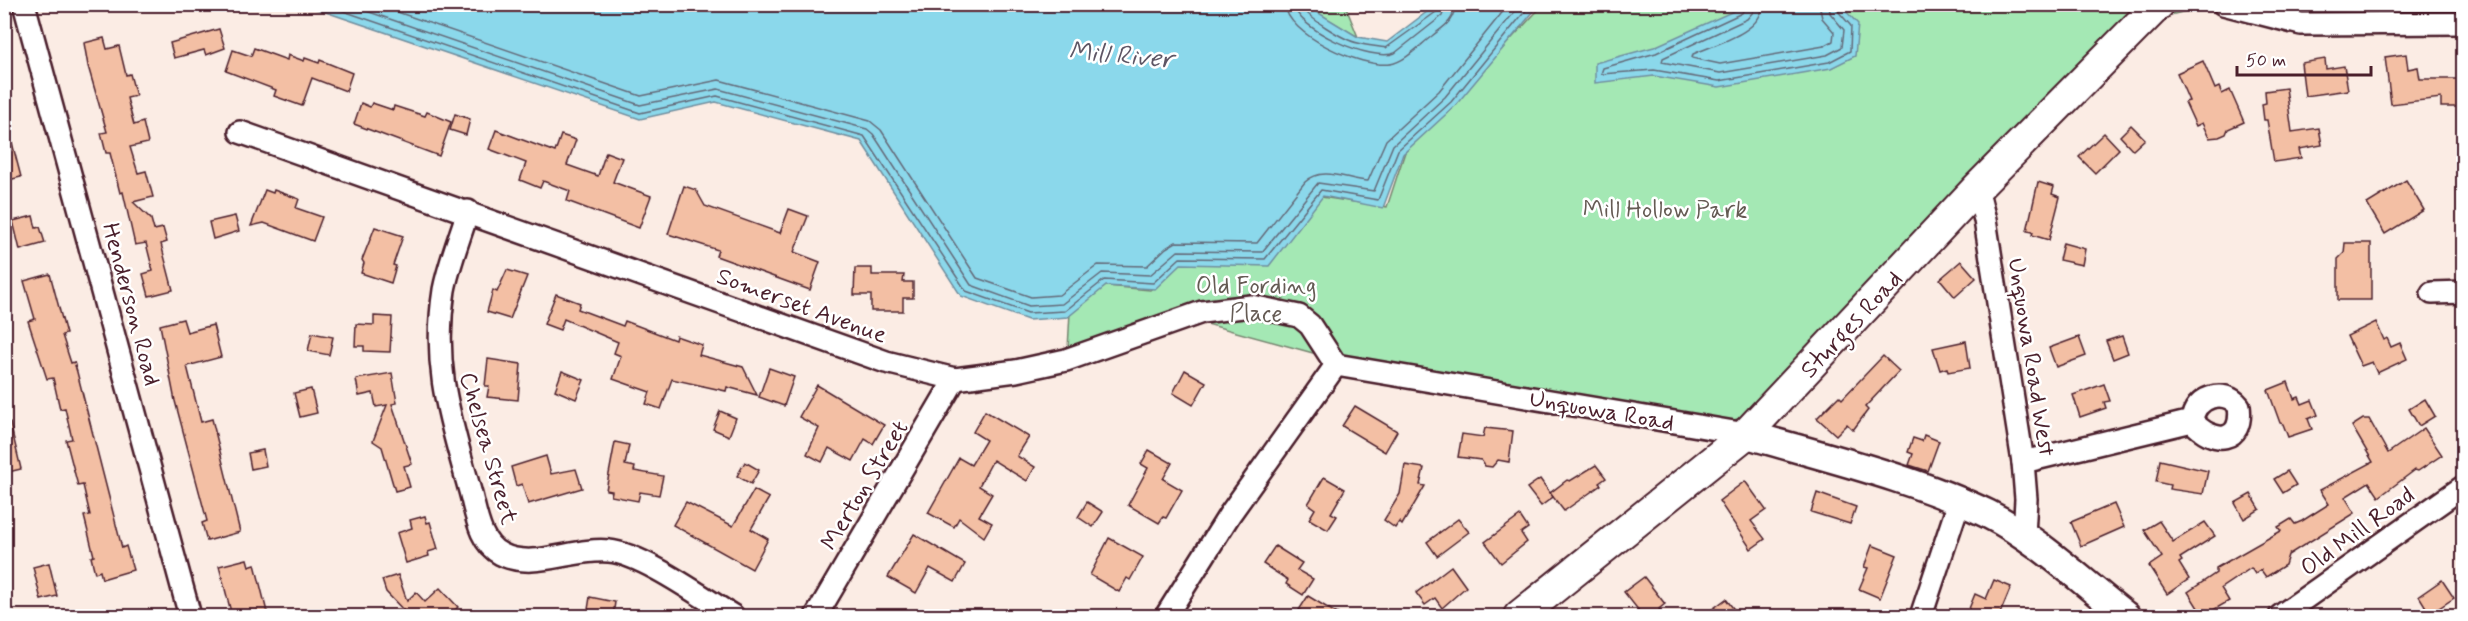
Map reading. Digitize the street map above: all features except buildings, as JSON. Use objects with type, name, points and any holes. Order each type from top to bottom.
[{"type":"main road","name":"Sturges Road","points":[[1519,616],[1746,434],[1977,188],[2159,4]]},
{"type":"street","name":"Henderson Road","points":[[24,4],[190,616]]},
{"type":"street","points":[[2223,4],[2301,24],[2463,23]]},
{"type":"street","name":"Somerset Avenue","points":[[240,132],[468,211],[886,362],[955,379],[1066,360],[1181,318],[1230,307],[1269,308],[1299,316],[1310,325],[1336,366]]},
{"type":"street","name":"Unquowa Road West","points":[[1977,188],[1985,220],[2023,462],[2026,499],[2024,535]]},
{"type":"street","name":"Chelsea Street","points":[[468,211],[445,288],[440,366],[458,448],[485,538],[500,554],[510,558],[533,559],[590,551],[625,554],[733,616]]},
{"type":"street","points":[[2432,293],[2463,292]]},
{"type":"street","points":[[1166,616],[1230,514],[1336,366]]},
{"type":"street","name":"Unquowa Road","points":[[1336,366],[1746,434],[1863,467],[1988,514],[2024,535],[2126,616]]},
{"type":"street","name":"Merton Street","points":[[816,616],[955,379]]},
{"type":"street","points":[[2023,462],[2192,421]]},
{"type":"street","name":"Old Mill Road","points":[[2280,616],[2463,486]]},
{"type":"street","points":[[1921,616],[1959,502]]},
{"type":"green space","points":[[1304,5],[1345,5],[1358,37]]},
{"type":"green space","name":"Mill Hollow Park","points":[[1543,5],[2287,5],[2190,10],[2112,30],[1746,416],[1728,422],[1359,371],[1313,353],[1178,316],[1068,349],[1070,312],[1106,286],[1150,290],[1183,261],[1321,197],[1387,207],[1405,152]]},
{"type":"water","name":"Mill River","points":[[1304,4],[1358,37],[1387,42],[1436,5],[1539,5],[1455,106],[1403,154],[1383,208],[1323,196],[1269,266],[1181,264],[1155,289],[1106,286],[1068,317],[1028,320],[961,296],[861,141],[716,102],[640,119],[305,5]]},
{"type":"water","points":[[1747,5],[1840,5],[1858,24],[1855,56],[1831,68],[1719,87],[1654,76],[1595,83],[1595,63],[1654,47]]},
{"type":"park label","name":"Old Fording Place","points":[[1256,299]]}]
